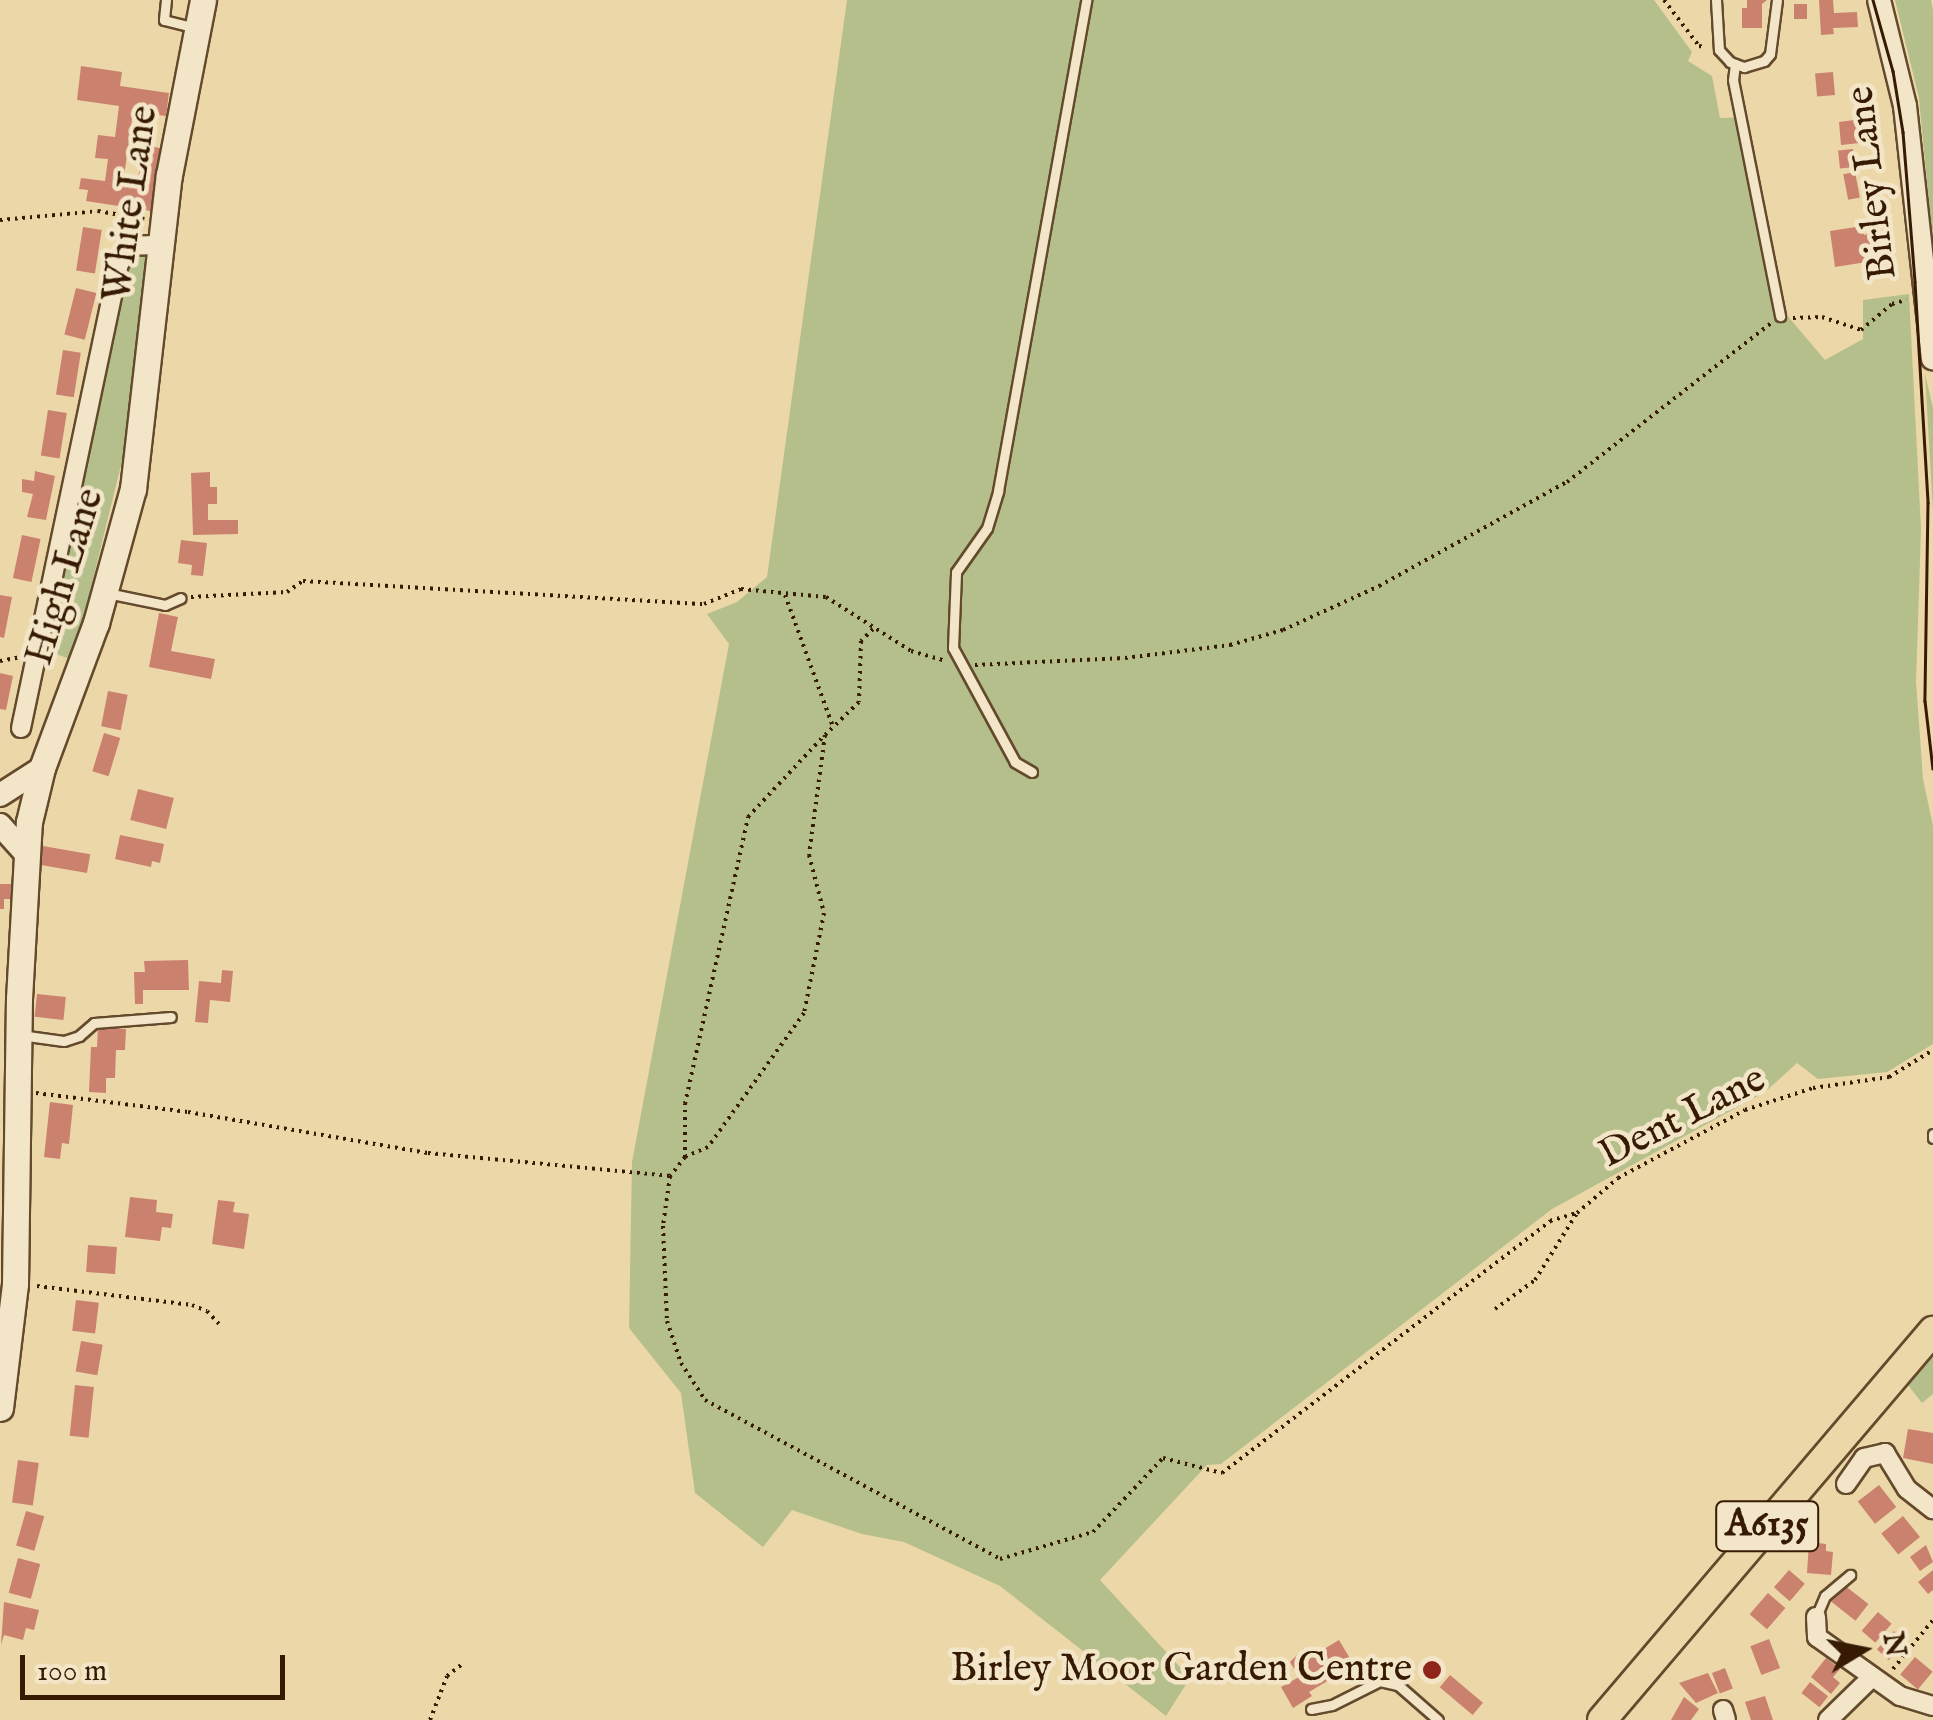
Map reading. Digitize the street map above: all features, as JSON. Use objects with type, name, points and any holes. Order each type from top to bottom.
[{"type":"main road","name":"White Lane","points":[[144,420],[162,233],[203,0]]},
{"type":"main road","name":"High Lane","points":[[0,1408],[16,1284],[18,1034],[10,1001],[25,853],[42,768],[104,592],[133,490],[144,420]]},
{"type":"main road","name":"A6135","points":[[1602,1720],[1933,1331]]},
{"type":"street","name":"Birley Lane","points":[[1879,0],[1905,106],[1933,358]]},
{"type":"street","points":[[20,728],[118,266],[129,246],[162,233]]},
{"type":"street","points":[[0,795],[42,768]]},
{"type":"street","points":[[0,826],[25,853]]},
{"type":"street","points":[[1846,1484],[1864,1458],[1885,1453],[1900,1480],[1933,1508]]},
{"type":"street","points":[[1816,1617],[1818,1636],[1900,1696],[1933,1706]]},
{"type":"street","points":[[1828,1720],[1876,1680]]},
{"type":"lane","points":[[166,0],[164,20],[197,29]]},
{"type":"lane","points":[[1032,772],[1016,762],[953,648],[956,572],[987,528],[998,491],[1086,0]]},
{"type":"lane","points":[[1716,0],[1719,50],[1735,64],[1753,66],[1770,54],[1777,0]]},
{"type":"lane","points":[[1735,64],[1733,80],[1780,316]]},
{"type":"lane","points":[[104,592],[166,605],[181,598]]},
{"type":"lane","points":[[18,1034],[64,1041],[94,1023],[171,1017]]},
{"type":"lane","points":[[1816,1617],[1825,1596],[1850,1575]]},
{"type":"lane","points":[[1311,1709],[1332,1705],[1380,1681],[1398,1686],[1438,1720]]},
{"type":"path","points":[[1664,0],[1699,46],[1719,50]]},
{"type":"path","points":[[0,220],[98,211],[162,233]]},
{"type":"path","points":[[181,598],[287,592],[303,581],[664,604],[704,604],[742,589],[826,597],[910,651],[962,665],[1044,666],[1230,645],[1283,630],[1379,586],[1567,482],[1780,316],[1822,316],[1861,330],[1892,304],[1912,299]]},
{"type":"path","points":[[784,594],[833,726]]},
{"type":"path","points":[[685,1157],[686,1104],[748,817],[859,702],[861,641],[872,628]]},
{"type":"path","points":[[825,735],[809,856],[824,914],[804,1014],[708,1147],[685,1157],[670,1176],[664,1226],[667,1321],[681,1363],[704,1400],[1000,1559],[1093,1532],[1163,1458],[1222,1473],[1550,1221],[1577,1213]]},
{"type":"path","name":"Dent Lane","points":[[1577,1213],[1618,1178],[1745,1110],[1813,1088],[1889,1077],[1933,1050]]},
{"type":"path","points":[[18,1090],[188,1112],[428,1153],[670,1176]]},
{"type":"path","points":[[1495,1309],[1535,1280],[1577,1213]]},
{"type":"path","points":[[16,1284],[108,1291],[138,1301],[192,1305],[207,1311],[222,1327]]},
{"type":"path","points":[[1876,1680],[1933,1620]]},
{"type":"path","points":[[430,1720],[447,1676],[460,1664]]},
{"type":"green space","points":[[847,0],[1654,0],[1692,52],[1688,61],[1712,76],[1720,118],[1744,117],[1785,313],[1825,360],[1863,339],[1863,300],[1909,294],[1921,529],[1916,682],[1923,779],[1933,826],[1933,1044],[1887,1072],[1818,1079],[1797,1063],[1765,1092],[1552,1209],[1221,1464],[1207,1465],[1100,1580],[1190,1678],[1166,1716],[1000,1586],[904,1542],[862,1534],[792,1510],[763,1547],[695,1493],[681,1393],[629,1328],[632,1162],[729,644],[707,614],[737,602],[767,577]]},
{"type":"green space","points":[[1895,0],[1931,0],[1933,10],[1933,247],[1919,98]]},
{"type":"green space","points":[[140,250],[150,256],[124,453],[73,660],[56,654],[59,631],[52,628],[124,266]]},
{"type":"green space","points":[[1925,374],[1933,408],[1933,512]]},
{"type":"green space","points":[[1933,1357],[1933,1394],[1922,1403],[1908,1385]]},
{"type":"building","points":[[1747,0],[1767,0],[1762,4],[1762,28],[1742,28],[1742,8],[1747,8]]},
{"type":"building","points":[[1819,0],[1833,0],[1834,13],[1857,12],[1858,27],[1833,28],[1834,34],[1821,35]]},
{"type":"building","points":[[1794,4],[1807,4],[1807,19],[1794,19]]},
{"type":"building","points":[[81,66],[122,72],[120,86],[169,93],[166,116],[133,112],[123,184],[137,186],[143,145],[160,148],[151,211],[86,201],[88,190],[79,189],[81,178],[105,181],[108,159],[95,158],[98,135],[115,137],[119,106],[77,100]]},
{"type":"building","points":[[1833,72],[1835,95],[1817,96],[1815,74]]},
{"type":"building","points":[[1869,118],[1870,130],[1859,131],[1860,143],[1841,145],[1839,122]]},
{"type":"building","points":[[1853,149],[1855,167],[1840,168],[1838,151]]},
{"type":"building","points":[[1855,172],[1860,198],[1848,200],[1843,174]]},
{"type":"building","points":[[1862,226],[1864,235],[1869,234],[1873,261],[1835,267],[1830,231]]},
{"type":"building","points":[[83,227],[102,230],[95,273],[76,270]]},
{"type":"building","points":[[76,288],[96,293],[85,340],[64,335]]},
{"type":"building","points":[[63,350],[81,353],[74,397],[56,394]]},
{"type":"building","points":[[48,410],[67,413],[60,458],[41,455]]},
{"type":"building","points":[[35,471],[55,476],[46,520],[27,517],[33,494],[22,492],[22,479],[34,481]]},
{"type":"building","points":[[210,472],[210,487],[217,487],[217,504],[208,504],[208,520],[238,520],[238,534],[193,535],[191,473]]},
{"type":"building","points":[[22,535],[41,539],[31,582],[13,578]]},
{"type":"building","points":[[181,540],[207,543],[203,576],[191,575],[192,565],[178,563]]},
{"type":"building","points":[[0,595],[12,597],[4,638],[0,637]]},
{"type":"building","points":[[159,613],[178,617],[171,651],[215,659],[211,679],[149,667]]},
{"type":"building","points":[[0,673],[13,676],[6,710],[0,709]]},
{"type":"building","points":[[108,691],[128,695],[121,730],[101,726]]},
{"type":"building","points":[[104,733],[120,738],[109,776],[92,771]]},
{"type":"building","points":[[138,789],[174,798],[166,829],[130,820]]},
{"type":"building","points":[[120,835],[164,844],[160,863],[152,861],[151,867],[115,859]]},
{"type":"building","points":[[43,846],[90,854],[87,873],[40,865]]},
{"type":"building","points":[[0,884],[11,884],[11,899],[4,899],[4,909],[0,909]]},
{"type":"building","points":[[188,960],[189,990],[143,990],[143,1004],[135,1004],[134,972],[145,972],[144,961]]},
{"type":"building","points":[[222,970],[233,971],[230,1002],[210,1000],[208,1023],[195,1022],[199,981],[221,983]]},
{"type":"building","points":[[37,994],[66,997],[63,1020],[35,1017]]},
{"type":"building","points":[[98,1027],[126,1029],[125,1050],[116,1050],[115,1078],[106,1078],[106,1093],[89,1092],[91,1047],[97,1047]]},
{"type":"building","points":[[50,1102],[73,1105],[69,1144],[62,1143],[60,1159],[44,1157]]},
{"type":"building","points":[[130,1197],[157,1200],[156,1212],[173,1214],[171,1228],[162,1227],[160,1241],[125,1237]]},
{"type":"building","points":[[218,1200],[235,1202],[233,1212],[249,1214],[244,1249],[212,1244]]},
{"type":"building","points":[[88,1245],[117,1247],[115,1274],[86,1272]]},
{"type":"building","points":[[76,1300],[99,1303],[95,1334],[72,1331]]},
{"type":"building","points":[[81,1341],[103,1345],[97,1375],[76,1372]]},
{"type":"building","points":[[75,1385],[94,1387],[89,1438],[70,1436]]},
{"type":"building","points":[[1908,1429],[1933,1433],[1933,1464],[1903,1458]]},
{"type":"building","points":[[18,1460],[39,1463],[33,1506],[12,1503]]},
{"type":"building","points":[[1879,1485],[1896,1507],[1875,1524],[1858,1502]]},
{"type":"building","points":[[26,1511],[44,1516],[34,1551],[16,1546]]},
{"type":"building","points":[[1903,1516],[1920,1537],[1898,1555],[1881,1534]]},
{"type":"building","points":[[1809,1542],[1826,1544],[1826,1551],[1833,1552],[1831,1575],[1807,1573]]},
{"type":"building","points":[[1926,1545],[1933,1562],[1920,1571],[1910,1557]]},
{"type":"building","points":[[18,1558],[40,1564],[31,1599],[9,1593]]},
{"type":"building","points":[[1789,1570],[1805,1584],[1790,1601],[1774,1587]]},
{"type":"building","points":[[1933,1570],[1933,1590],[1928,1594],[1918,1582]]},
{"type":"building","points":[[1844,1585],[1868,1604],[1855,1621],[1831,1602]]},
{"type":"building","points":[[1768,1593],[1785,1608],[1767,1629],[1750,1614]]},
{"type":"building","points":[[4,1602],[39,1610],[34,1630],[26,1628],[23,1640],[4,1635],[1,1645]]},
{"type":"building","points":[[1878,1612],[1892,1624],[1875,1643],[1862,1631]]},
{"type":"building","points":[[1894,1631],[1906,1642],[1889,1660],[1877,1649]]},
{"type":"building","points":[[1769,1639],[1780,1668],[1761,1675],[1750,1646]]},
{"type":"building","points":[[1339,1640],[1354,1665],[1309,1692],[1312,1696],[1293,1708],[1281,1687],[1299,1677],[1290,1662],[1304,1648],[1309,1658]]},
{"type":"building","points":[[1915,1657],[1933,1672],[1918,1689],[1900,1675]]},
{"type":"building","points":[[1826,1658],[1840,1669],[1833,1677],[1840,1683],[1831,1694],[1811,1677]]},
{"type":"building","points":[[1725,1668],[1733,1689],[1720,1694],[1712,1673]]},
{"type":"building","points":[[1708,1673],[1718,1693],[1696,1703],[1679,1683]]},
{"type":"building","points":[[1450,1675],[1483,1703],[1473,1715],[1440,1687]]},
{"type":"building","points":[[1810,1682],[1828,1696],[1820,1707],[1801,1693]]},
{"type":"building","points":[[1765,1696],[1773,1720],[1751,1720],[1745,1702]]},
{"type":"building","points":[[1684,1697],[1699,1709],[1691,1720],[1671,1720]]},
{"type":"tram line","points":[[1873,0],[1893,71],[1903,132],[1915,282],[1928,503],[1925,701],[1933,769]]},
{"type":"place","name":"Birley Moor Garden Centre","points":[[1432,1670]]}]
